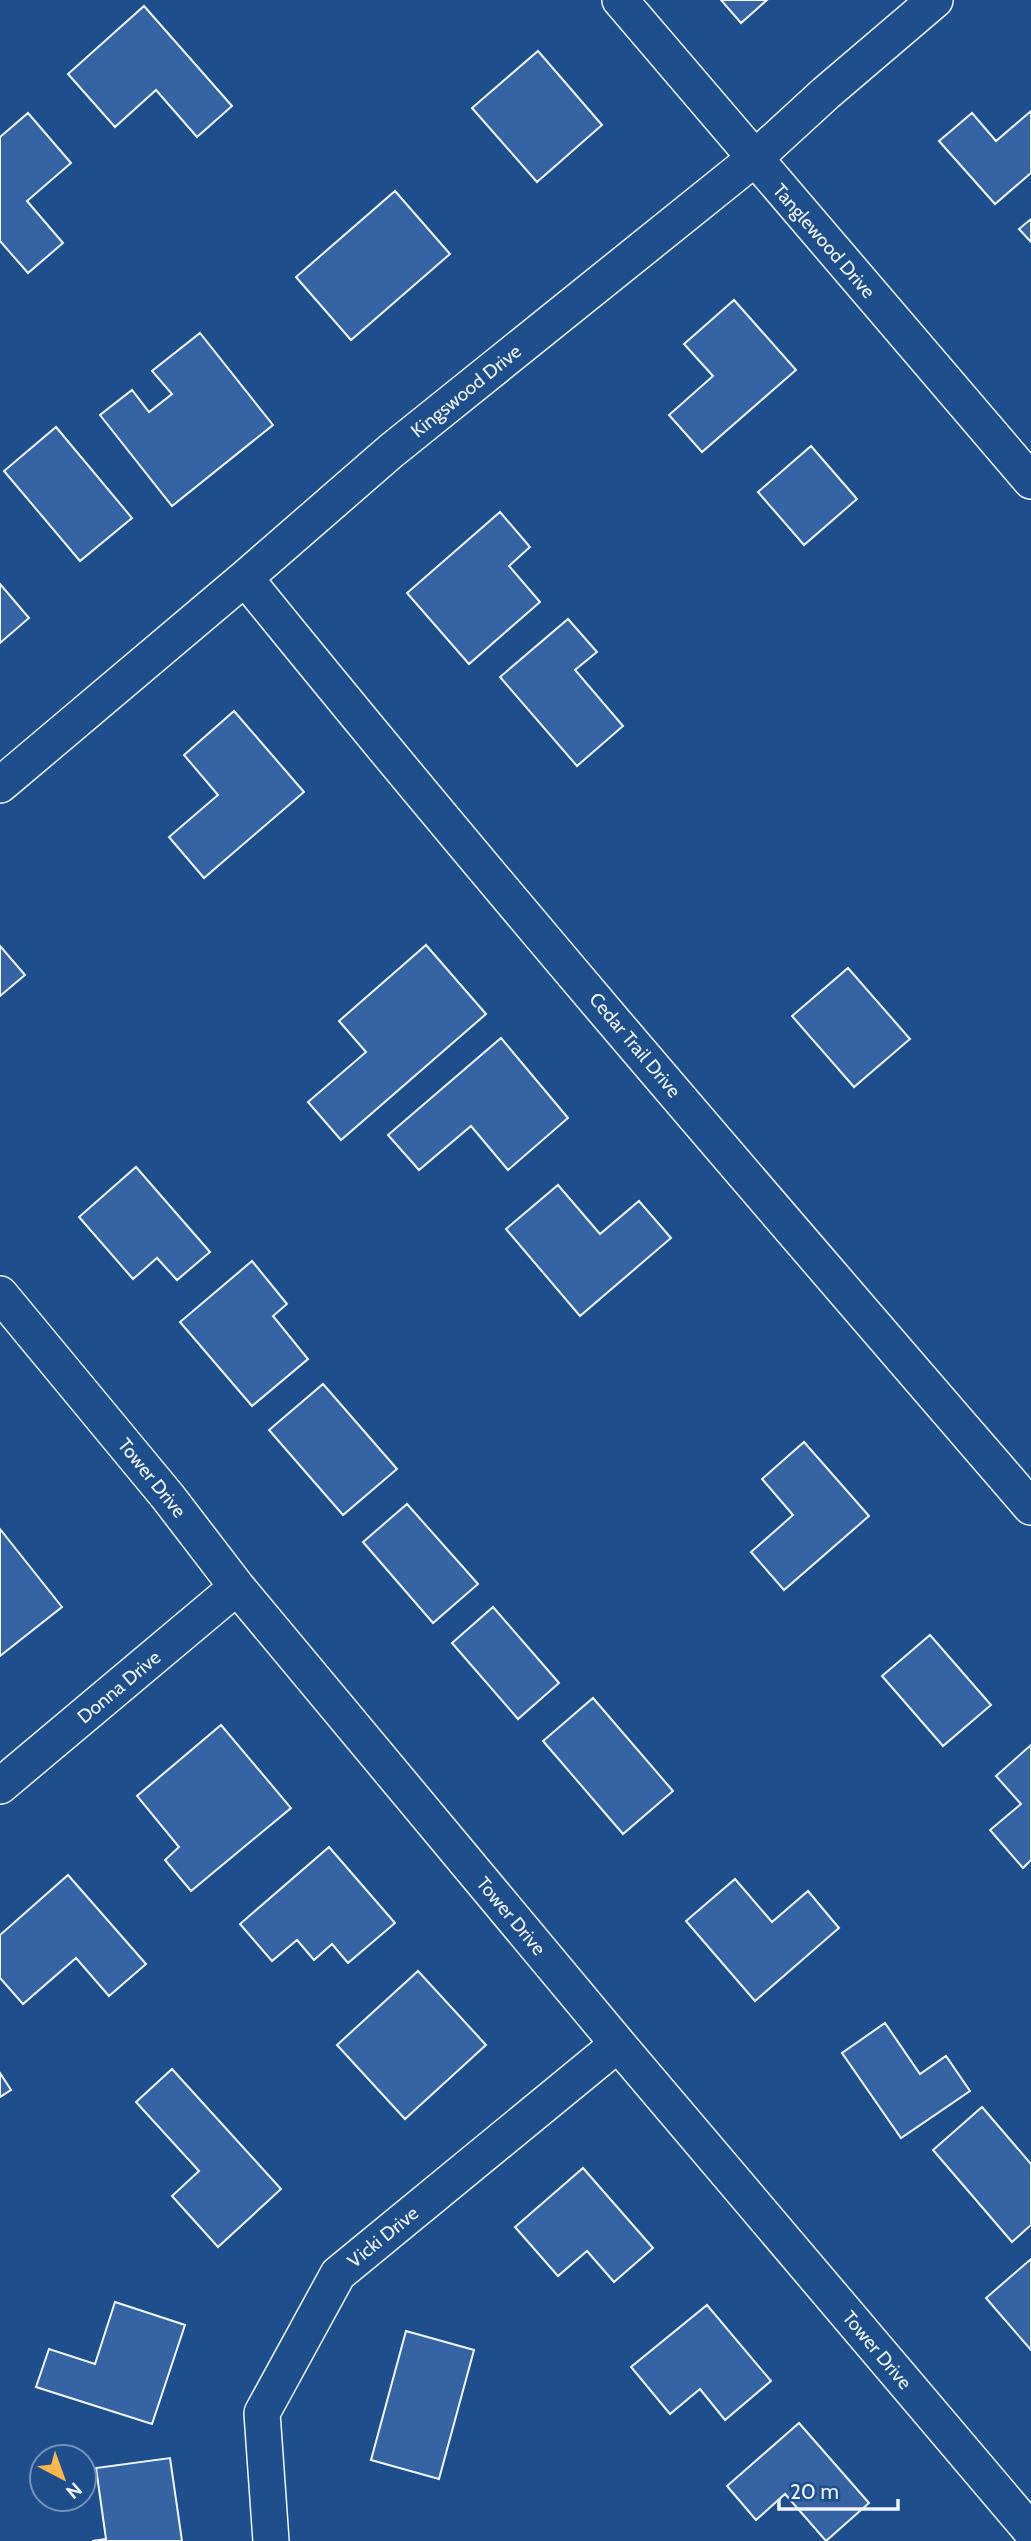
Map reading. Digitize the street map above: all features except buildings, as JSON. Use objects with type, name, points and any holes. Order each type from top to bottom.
[{"type":"street","name":"Tanglewood Drive","points":[[620,0],[1031,481]]},
{"type":"street","name":"Kingswood Drive","points":[[0,785],[391,451],[754,159],[935,0]]},
{"type":"street","name":"Cedar Trail Drive","points":[[245,578],[317,668],[743,1173],[1031,1507]]},
{"type":"street","name":"Tower Drive","points":[[0,1294],[168,1497],[237,1587],[618,2044],[1031,2531]]},
{"type":"street","name":"Donna Drive","points":[[0,1786],[237,1587]]},
{"type":"street","name":"Vicki Drive","points":[[271,2541],[262,2413],[338,2274],[618,2044]]}]
